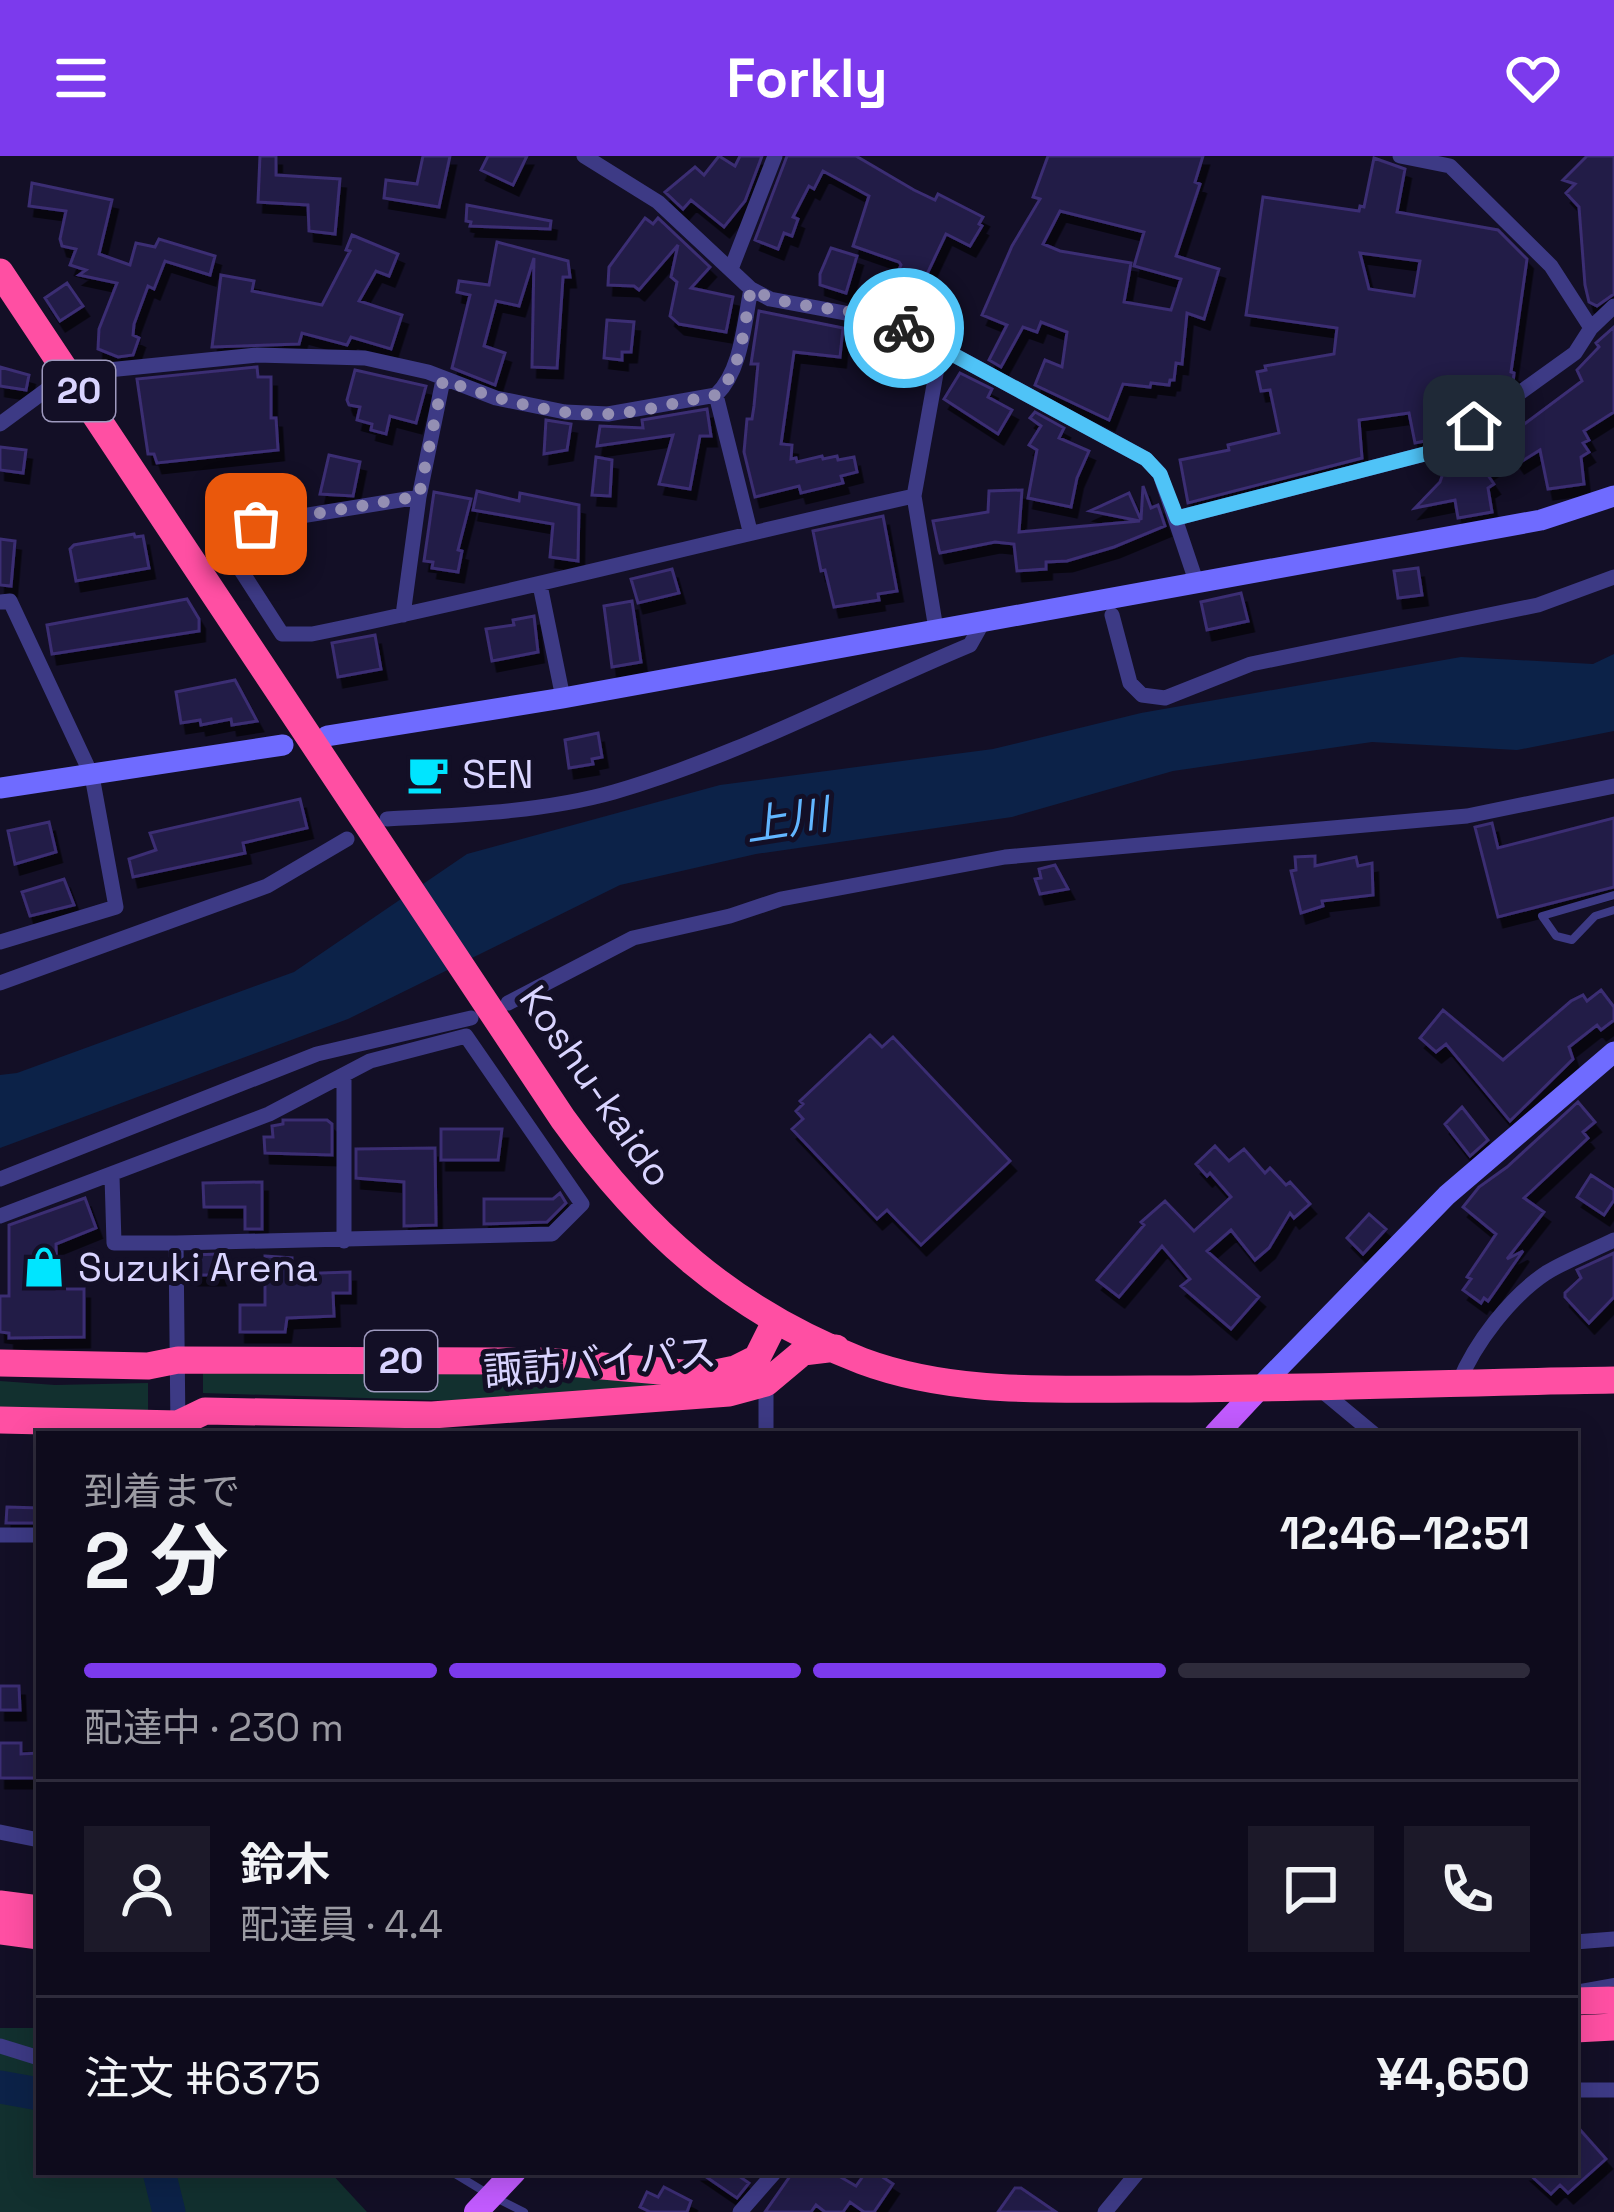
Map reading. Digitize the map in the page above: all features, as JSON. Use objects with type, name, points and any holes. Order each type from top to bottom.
[{"type":"highway","name":"Koshu-kaido","points":[[0,272],[563,1119],[627,1203],[691,1262],[776,1320],[836,1348],[901,1372],[1020,1389],[1258,1389],[1614,1380]]},
{"type":"highway","name":"諏訪バイパス","points":[[0,1363],[545,1361],[706,1376],[757,1358],[776,1320]]},
{"type":"highway","name":"諏訪バイパス","points":[[0,1420],[178,1429],[205,1411],[432,1415],[696,1396],[766,1383],[803,1352],[836,1348]]},
{"type":"highway","points":[[0,1904],[36,1909]]},
{"type":"highway","points":[[0,1931],[36,1936]]},
{"type":"highway","points":[[1578,2001],[1614,2000]]},
{"type":"highway","points":[[1579,2034],[1614,2027]]},
{"type":"main road","points":[[1219,1431],[1258,1389]]},
{"type":"main road","points":[[483,2204],[511,2175]]},
{"type":"street","points":[[584,156],[658,202],[751,289],[770,299],[893,322],[1146,459],[1160,474],[1197,584]]},
{"type":"street","points":[[730,269],[776,156]]},
{"type":"street","points":[[1400,156],[1452,161],[1550,266],[1591,328]]},
{"type":"street","points":[[0,424],[68,374],[257,355],[365,358],[428,372],[496,398],[566,412],[608,414],[716,395],[728,384],[737,358],[751,289]]},
{"type":"street","points":[[1177,518],[1440,450],[1575,353],[1591,328],[1614,306]]},
{"type":"street","points":[[937,629],[914,496],[941,346]]},
{"type":"street","points":[[403,616],[419,496],[443,380]]},
{"type":"street","points":[[716,395],[750,531]]},
{"type":"street","points":[[419,496],[215,530],[282,634],[313,634],[914,496]]},
{"type":"street","points":[[327,736],[562,698],[1541,520],[1614,496]]},
{"type":"street","points":[[1112,615],[1130,682],[1142,695],[1165,698],[1251,664],[1538,604],[1614,577]]},
{"type":"street","points":[[540,585],[562,698]]},
{"type":"street","points":[[0,602],[10,601],[92,776],[116,907],[0,942]]},
{"type":"street","points":[[387,819],[537,805],[609,793],[650,780],[736,748],[970,644],[983,622]]},
{"type":"street","points":[[0,788],[283,745]]},
{"type":"street","points":[[0,1179],[316,1054],[489,1007],[633,938],[782,899],[1005,857],[1467,816],[1614,786]]},
{"type":"street","points":[[0,983],[267,886],[347,839]]},
{"type":"street","points":[[0,1216],[269,1114],[370,1061],[466,1036],[582,1204],[553,1234],[114,1243],[112,1176]]},
{"type":"street","points":[[1258,1389],[1447,1195],[1614,1052]]},
{"type":"street","points":[[344,1075],[344,1241]]},
{"type":"street","points":[[1459,1382],[1469,1358],[1526,1288],[1550,1270],[1614,1240]]},
{"type":"street","points":[[176,1243],[178,1429]]},
{"type":"street","points":[[766,1383],[766,1431]]},
{"type":"street","points":[[1316,1385],[1371,1431]]},
{"type":"street","points":[[0,1535],[36,1535]]},
{"type":"street","points":[[0,1832],[36,1839]]},
{"type":"street","points":[[1578,1942],[1614,1939]]},
{"type":"street","points":[[0,2046],[36,2056]]},
{"type":"street","points":[[1578,2090],[1614,2090]]},
{"type":"street","points":[[740,2212],[772,2175]]},
{"type":"street","points":[[1105,2212],[1136,2175]]},
{"type":"lane","points":[[1614,895],[1543,916],[1556,936],[1572,940],[1595,916],[1614,910]]},
{"type":"lane","points":[[1578,1989],[1614,1982]]},
{"type":"lane","points":[[455,2175],[483,2204],[524,2212]]},
{"type":"green space","points":[[203,1365],[372,1366],[715,1381],[493,1402],[203,1393]]},
{"type":"green space","points":[[0,1381],[148,1383],[148,1413],[0,1410]]},
{"type":"green space","points":[[0,2028],[36,2028],[36,2175],[333,2175],[367,2212],[0,2212]]},
{"type":"water","name":"上川","points":[[1614,654],[1614,731],[1517,750],[1372,742],[1173,771],[1012,817],[756,854],[620,885],[348,1019],[0,1148],[0,1075],[17,1073],[294,972],[467,854],[720,785],[993,749],[1141,713],[1461,657],[1593,664]]},
{"type":"building","points":[[260,156],[276,156],[276,175],[340,179],[335,234],[309,231],[308,205],[258,202]]},
{"type":"building","points":[[423,156],[450,156],[439,207],[384,198],[386,180],[417,184]]},
{"type":"building","points":[[488,156],[527,156],[513,185],[481,170]]},
{"type":"building","points":[[719,156],[735,166],[740,156],[762,156],[745,201],[724,227],[691,200],[683,209],[665,192],[695,167],[704,175]]},
{"type":"building","points":[[787,156],[856,156],[914,190],[935,200],[938,194],[983,217],[982,226],[970,246],[946,234],[910,310],[886,299],[899,262],[853,246],[869,196],[823,171],[793,217],[798,219],[792,236],[784,233],[778,249],[755,240]]},
{"type":"building","points":[[1048,156],[1203,156],[1195,182],[1200,184],[1176,256],[1219,269],[1204,319],[1187,313],[1182,364],[1176,363],[1174,380],[1150,387],[1123,384],[1109,420],[1035,385],[1045,360],[1062,367],[1067,332],[1041,322],[1037,332],[1023,327],[1001,367],[989,360],[1007,325],[982,315],[1012,246],[1040,199],[1033,197]],"holes":[[[1060,211],[1144,232],[1134,266],[1181,279],[1171,310],[1124,302],[1131,263],[1043,244]]]},
{"type":"building","points":[[1587,156],[1614,156],[1614,294],[1597,306],[1589,302],[1585,285],[1579,207],[1566,193],[1575,184],[1563,180]]},
{"type":"building","points":[[1374,158],[1405,169],[1397,212],[1498,230],[1527,259],[1513,383],[1483,404],[1454,401],[1458,422],[1435,439],[1415,443],[1409,413],[1359,420],[1362,458],[1188,503],[1180,460],[1279,433],[1270,390],[1261,391],[1257,372],[1266,370],[1265,366],[1334,354],[1337,328],[1246,315],[1263,197],[1359,211],[1364,207]],"holes":[[[1360,253],[1420,261],[1414,296],[1369,289]]]},
{"type":"building","points":[[32,183],[112,200],[99,254],[130,265],[136,243],[155,247],[159,239],[215,256],[210,275],[165,261],[154,289],[148,286],[134,324],[133,335],[139,338],[133,355],[118,357],[98,349],[99,329],[117,283],[79,275],[86,270],[70,265],[76,249],[62,246],[60,239],[66,211],[29,206]]},
{"type":"building","points":[[467,205],[551,221],[550,229],[470,226]]},
{"type":"building","points":[[645,218],[653,224],[658,218],[710,267],[691,288],[733,297],[726,332],[679,324],[670,316],[678,245],[639,290],[608,285],[609,267]]},
{"type":"building","points":[[352,235],[398,254],[389,276],[376,271],[359,301],[402,315],[391,349],[351,337],[347,345],[302,333],[299,344],[212,347],[221,275],[254,281],[252,291],[322,305],[350,251],[346,250]]},
{"type":"building","points":[[497,242],[568,261],[570,277],[563,277],[557,368],[532,367],[534,258],[519,306],[496,301],[484,346],[505,353],[495,385],[452,368],[470,295],[457,292],[459,281],[489,285]]},
{"type":"building","points":[[831,248],[857,256],[846,293],[820,285]]},
{"type":"building","points":[[67,283],[83,306],[60,321],[45,298]]},
{"type":"building","points":[[759,311],[843,328],[840,357],[794,352],[781,444],[792,445],[791,459],[797,462],[822,456],[854,457],[857,472],[841,476],[843,483],[801,493],[799,486],[755,497],[744,452],[747,419],[752,419],[754,406],[758,364],[751,364]]},
{"type":"building","points":[[607,320],[634,322],[631,352],[622,352],[622,360],[604,358]]},
{"type":"building","points":[[1614,327],[1614,412],[1584,431],[1589,440],[1583,443],[1589,452],[1581,457],[1584,484],[1548,489],[1540,450],[1519,463],[1512,453],[1485,471],[1494,484],[1488,488],[1492,512],[1458,518],[1455,500],[1415,508],[1440,482],[1448,459],[1511,415],[1519,428],[1582,381],[1577,370]]},
{"type":"building","points":[[0,367],[29,375],[26,390],[0,386]]},
{"type":"building","points":[[257,367],[258,377],[271,377],[271,418],[276,418],[278,450],[157,463],[154,454],[148,454],[137,379]]},
{"type":"building","points":[[355,370],[426,386],[416,423],[390,416],[386,434],[357,420],[360,407],[347,400]]},
{"type":"building","points":[[960,373],[992,389],[988,397],[1012,410],[998,434],[944,399]]},
{"type":"building","points":[[707,409],[711,436],[700,436],[690,489],[659,484],[673,435],[597,446],[600,426],[643,428],[642,420]]},
{"type":"building","points":[[1035,412],[1064,428],[1059,438],[1089,451],[1071,507],[1028,498],[1037,450],[1029,445],[1041,426],[1030,418]]},
{"type":"building","points":[[546,420],[571,424],[567,450],[544,454]]},
{"type":"building","points":[[0,447],[26,450],[23,473],[0,470]]},
{"type":"building","points":[[329,455],[360,462],[353,496],[320,494]]},
{"type":"building","points":[[596,457],[612,460],[610,496],[592,495]]},
{"type":"building","points":[[1143,486],[1151,508],[1158,505],[1165,526],[1114,547],[1046,562],[1046,569],[1017,571],[1014,544],[939,550],[933,521],[988,512],[989,491],[1022,490],[1019,532],[1140,521],[1090,511],[1129,493],[1141,520]]},
{"type":"building","points":[[477,491],[519,501],[520,493],[579,505],[578,561],[550,557],[553,524],[473,510]]},
{"type":"building","points":[[434,492],[471,499],[458,550],[462,551],[458,572],[432,568],[433,562],[424,561]]},
{"type":"building","points":[[883,516],[897,591],[878,594],[879,600],[834,607],[813,531]]},
{"type":"building","points":[[143,536],[149,568],[76,581],[70,549],[74,545]]},
{"type":"building","points":[[0,539],[15,541],[11,586],[0,585]]},
{"type":"building","points":[[1418,568],[1422,595],[1398,598],[1394,571]]},
{"type":"building","points":[[672,569],[679,593],[638,603],[631,579]]},
{"type":"building","points":[[1241,593],[1248,621],[1207,630],[1201,602]]},
{"type":"building","points":[[187,599],[199,619],[199,631],[52,654],[47,625]]},
{"type":"building","points":[[632,601],[641,662],[612,667],[604,606]]},
{"type":"building","points":[[534,616],[538,652],[492,661],[486,629]]},
{"type":"building","points":[[375,635],[381,669],[338,677],[332,643]]},
{"type":"building","points":[[235,680],[257,721],[181,723],[176,692]]},
{"type":"building","points":[[598,733],[602,757],[592,759],[593,764],[569,768],[565,740]]},
{"type":"building","points":[[300,799],[307,828],[243,843],[245,853],[133,877],[129,859],[156,850],[150,833]]},
{"type":"building","points":[[1614,818],[1614,887],[1498,917],[1475,827],[1492,823],[1498,848]]},
{"type":"building","points":[[49,822],[56,852],[15,864],[8,831]]},
{"type":"building","points":[[1315,856],[1315,866],[1356,857],[1358,866],[1372,863],[1373,895],[1322,901],[1323,906],[1301,913],[1291,871],[1296,870],[1295,857]]},
{"type":"building","points":[[1055,865],[1068,889],[1040,894],[1035,879],[1041,878],[1039,869]]},
{"type":"building","points":[[64,879],[74,905],[30,916],[22,892]]},
{"type":"building","points":[[1601,990],[1614,1007],[1614,1020],[1601,1030],[1597,1025],[1569,1047],[1573,1059],[1510,1121],[1446,1044],[1436,1052],[1420,1038],[1443,1010],[1503,1060],[1571,1001],[1583,995],[1587,1001]]},
{"type":"building","points":[[870,1035],[882,1047],[893,1037],[1010,1161],[921,1245],[887,1210],[877,1219],[792,1129],[803,1119],[796,1111],[803,1104],[800,1101]]},
{"type":"building","points":[[1578,1102],[1595,1122],[1583,1132],[1588,1138],[1524,1198],[1544,1212],[1507,1259],[1523,1251],[1488,1301],[1484,1298],[1481,1303],[1463,1290],[1496,1234],[1463,1207],[1479,1187]]},
{"type":"building","points":[[1462,1107],[1488,1140],[1470,1156],[1445,1124]]},
{"type":"building","points":[[283,1120],[327,1120],[332,1124],[332,1155],[265,1153],[264,1137],[273,1137],[272,1126]]},
{"type":"building","points":[[441,1129],[502,1129],[498,1160],[441,1160]]},
{"type":"building","points":[[1215,1146],[1229,1161],[1244,1149],[1265,1173],[1270,1168],[1310,1204],[1294,1218],[1290,1213],[1269,1248],[1255,1260],[1231,1230],[1207,1251],[1259,1297],[1231,1329],[1181,1286],[1190,1279],[1162,1246],[1119,1297],[1097,1280],[1144,1225],[1141,1222],[1165,1201],[1194,1231],[1231,1197],[1196,1164]]},
{"type":"building","points":[[435,1148],[436,1225],[404,1226],[404,1182],[356,1178],[356,1149]]},
{"type":"building","points":[[1591,1175],[1614,1190],[1614,1200],[1604,1215],[1577,1197]]},
{"type":"building","points":[[262,1182],[262,1229],[245,1229],[245,1207],[204,1207],[203,1183]]},
{"type":"building","points":[[560,1193],[566,1203],[547,1222],[484,1224],[484,1199],[553,1199]]},
{"type":"building","points":[[85,1198],[96,1228],[56,1244],[57,1289],[84,1289],[84,1337],[9,1338],[9,1333],[0,1332],[0,1296],[9,1296],[9,1225]]},
{"type":"building","points":[[1369,1214],[1386,1229],[1363,1254],[1347,1238]]},
{"type":"building","points":[[1614,1253],[1614,1297],[1589,1323],[1565,1293],[1581,1278],[1577,1270]]},
{"type":"building","points":[[218,1254],[220,1275],[193,1275],[193,1255]]},
{"type":"building","points":[[265,1256],[292,1258],[292,1274],[350,1272],[350,1293],[333,1293],[334,1316],[287,1318],[285,1332],[240,1332],[240,1305],[265,1305]]},
{"type":"building","points":[[7,1507],[36,1508],[36,1523],[6,1523]]},
{"type":"building","points":[[0,1686],[19,1686],[20,1710],[0,1710]]},
{"type":"building","points":[[0,1743],[21,1743],[21,1754],[36,1753],[36,1778],[0,1778]]},
{"type":"building","points":[[1578,2127],[1606,2159],[1568,2193],[1560,2185],[1551,2194],[1530,2175],[1578,2175]]},
{"type":"building","points":[[703,2175],[737,2175],[749,2183],[737,2198]]},
{"type":"building","points":[[791,2175],[837,2175],[856,2186],[864,2175],[880,2175],[893,2184],[874,2212],[864,2212],[850,2202],[843,2212],[825,2212],[816,2205],[811,2212],[765,2212]]},
{"type":"building","points":[[664,2187],[691,2201],[687,2212],[650,2212],[640,2207],[647,2192],[658,2197]]},
{"type":"building","points":[[1015,2188],[1021,2188],[1056,2212],[998,2212]]},
{"type":"waterway","points":[[0,2087],[36,2093]]},
{"type":"waterway","points":[[160,2175],[169,2212]]},
{"type":"way so far","points":[[256,524],[419,496],[443,380],[496,398],[566,412],[608,414],[716,395],[728,384],[737,358],[751,289],[770,299],[865,314],[904,328]]},
{"type":"place","name":"SEN","points":[[428,774]]},
{"type":"place","name":"Suzuki Arena","points":[[44,1267]]},
{"type":"route","points":[[904,328],[1102,431],[1146,459],[1160,474],[1177,518],[1440,450],[1474,426]]}]
